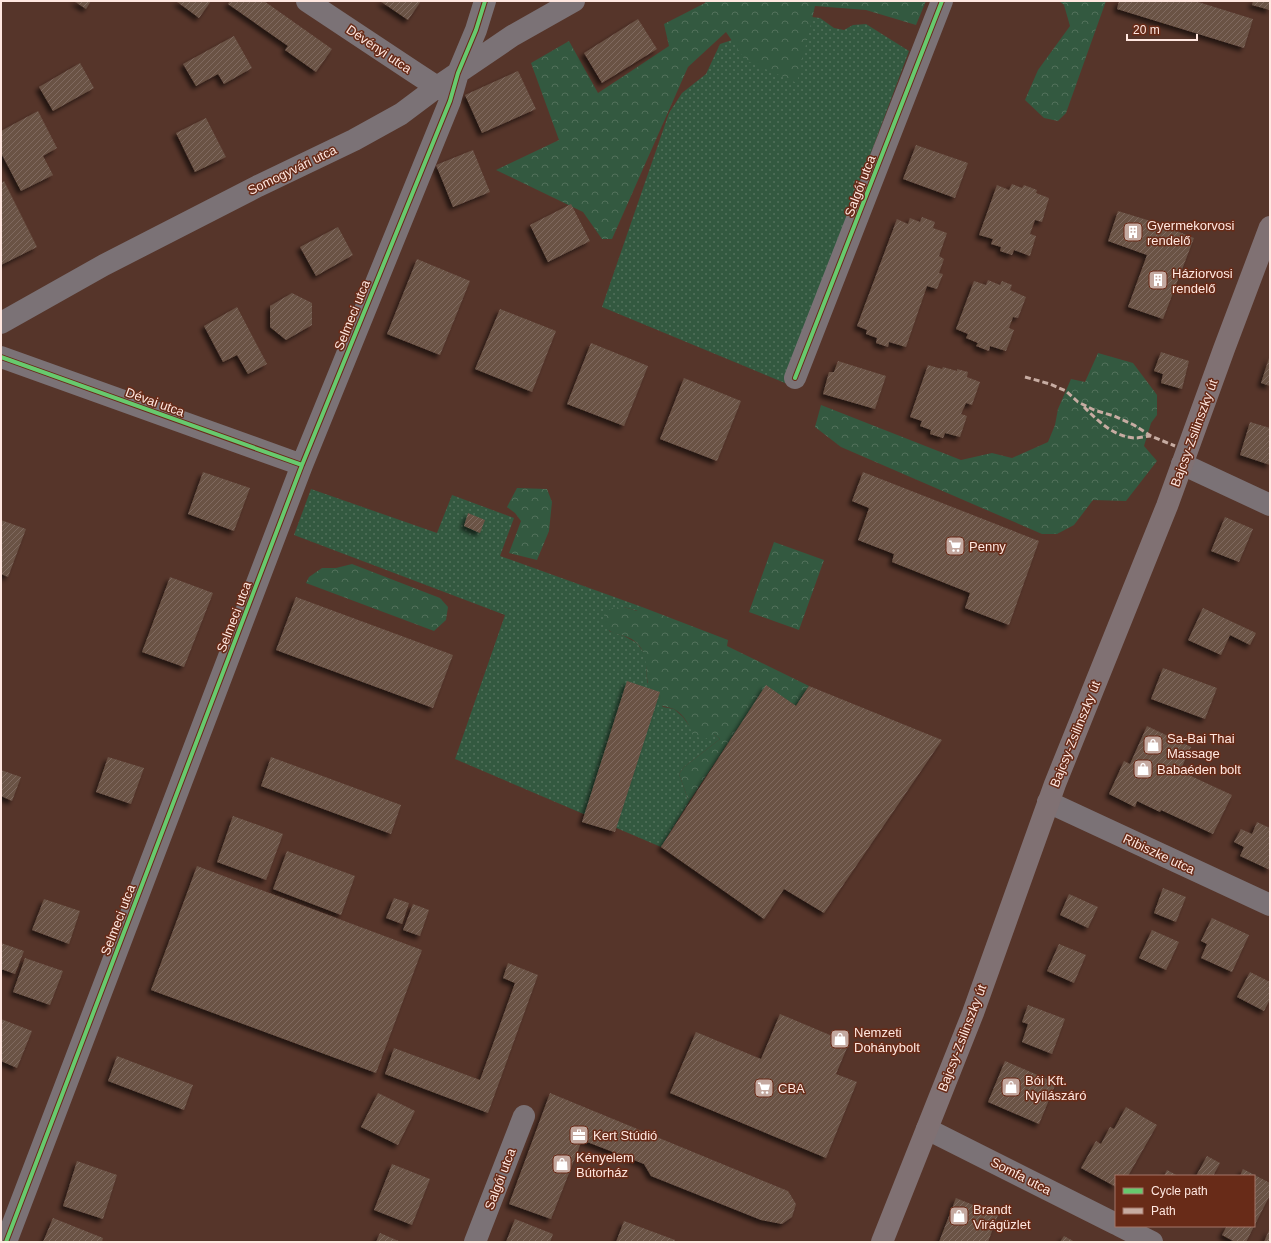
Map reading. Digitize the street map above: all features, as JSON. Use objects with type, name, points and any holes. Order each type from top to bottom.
[{"type":"main road","name":"Bajcsy-Zsilinszky út","points":[[882,1242],[973,1013],[1048,802],[1167,506],[1270,227]]},
{"type":"street","name":"Dévényi utca","points":[[307,1],[444,91]]},
{"type":"street","name":"Selmeci utca","points":[[6,1242],[444,91],[458,73],[486,1]]},
{"type":"street","points":[[458,73],[512,36],[574,1]]},
{"type":"street","name":"Salgói utca","points":[[795,378],[942,1]]},
{"type":"street","name":"Somogyvári utca","points":[[1,323],[104,265],[258,186],[354,140],[444,91]]},
{"type":"street","name":"Dévai utca","points":[[1,357],[302,465]]},
{"type":"street","points":[[1182,464],[1270,505]]},
{"type":"street","name":"Ribiszke utca","points":[[1048,802],[1270,905]]},
{"type":"street","name":"Salgói utca","points":[[475,1242],[524,1116]]},
{"type":"street","name":"Somfa utca","points":[[927,1129],[1115,1223]]},
{"type":"street","points":[[1122,1227],[1152,1242]]},
{"type":"green space","points":[[706,1],[926,1],[916,25],[866,10],[815,6],[797,83],[745,60],[726,32],[688,67],[612,239],[602,239],[583,212],[496,170],[559,140],[531,63],[569,41],[598,93],[669,46],[664,24],[705,3]]},
{"type":"green space","points":[[1059,1],[1106,1],[1066,113],[1058,121],[1044,118],[1025,100],[1038,70],[1070,26],[1064,5]]},
{"type":"green space","points":[[804,16],[820,18],[834,28],[844,30],[853,25],[866,24],[909,51],[785,383],[602,307],[669,113],[682,93],[706,74],[720,44]]},
{"type":"green space","points":[[1098,353],[1133,363],[1157,395],[1157,415],[1151,423],[1144,446],[1157,461],[1126,501],[1093,500],[1074,525],[1057,534],[1042,534],[841,447],[815,427],[821,405],[961,460],[992,453],[1012,458],[1048,442],[1055,425],[1058,409],[1071,379],[1085,382]]},
{"type":"green space","points":[[517,488],[547,489],[552,502],[549,531],[537,560],[509,553],[521,521],[515,513],[507,507]]},
{"type":"green space","points":[[311,489],[437,533],[452,495],[514,518],[500,556],[642,607],[638,611],[624,607],[609,631],[624,636],[637,643],[646,656],[647,682],[663,707],[674,709],[683,717],[690,727],[714,734],[720,739],[684,767],[679,774],[689,802],[661,847],[455,759],[505,615],[294,535]]},
{"type":"green space","points":[[774,542],[824,560],[799,630],[749,612]]},
{"type":"green space","points":[[352,564],[440,598],[448,607],[446,620],[434,631],[306,583],[309,577],[322,568],[336,568]]},
{"type":"green space","points":[[624,607],[637,611],[642,607],[728,640],[727,646],[809,686],[796,706],[766,686],[689,802],[679,774],[684,767],[720,739],[714,734],[705,739],[693,736],[684,717],[678,711],[660,705],[655,701],[648,684],[646,663],[642,649],[637,643],[626,636],[610,631],[605,622],[604,614],[612,608]]},
{"type":"building","points":[[74,1],[91,1],[86,9]]},
{"type":"building","points":[[176,1],[211,1],[199,18]]},
{"type":"building","points":[[230,1],[264,1],[332,49],[316,72],[285,50],[288,46],[228,4]]},
{"type":"building","points":[[380,1],[421,1],[408,20]]},
{"type":"building","points":[[1119,1],[1195,1],[1253,19],[1244,48],[1117,9]]},
{"type":"building","points":[[1253,1],[1270,1],[1270,10],[1252,5]]},
{"type":"building","points":[[638,19],[657,49],[602,83],[584,53]]},
{"type":"building","points":[[234,36],[252,68],[224,84],[218,74],[196,86],[183,64]]},
{"type":"building","points":[[80,63],[94,88],[53,111],[39,87]]},
{"type":"building","points":[[518,71],[536,109],[482,133],[465,95]]},
{"type":"building","points":[[38,111],[57,148],[43,156],[53,175],[21,191],[1,153],[1,131]]},
{"type":"building","points":[[206,118],[226,157],[195,172],[176,133]]},
{"type":"building","points":[[916,145],[968,163],[955,198],[903,179]]},
{"type":"building","points":[[473,150],[490,192],[453,207],[436,165]]},
{"type":"building","points":[[4,181],[37,247],[1,265],[1,183]]},
{"type":"building","points":[[1012,184],[1022,188],[1024,185],[1037,190],[1036,193],[1049,198],[1042,222],[1035,220],[1030,234],[1036,236],[1030,256],[1014,250],[1012,255],[1000,251],[1001,247],[991,244],[993,239],[979,235],[997,185],[1009,190]]},
{"type":"building","points":[[571,204],[590,241],[548,262],[530,225]]},
{"type":"building","name":"Háziorvosi rendelő","points":[[1118,211],[1157,223],[1194,238],[1163,319],[1128,307],[1147,255],[1108,241]]},
{"type":"building","points":[[922,217],[935,222],[933,228],[947,233],[939,256],[944,259],[939,273],[943,274],[937,289],[927,286],[906,347],[889,342],[888,347],[876,343],[877,338],[866,334],[867,330],[857,326],[897,219],[908,224],[910,218],[920,222]]},
{"type":"building","points":[[338,227],[353,255],[316,276],[300,247]]},
{"type":"building","points":[[417,259],[470,281],[440,355],[387,334]]},
{"type":"building","points":[[988,280],[1000,285],[1002,281],[1012,285],[1010,290],[1026,297],[1018,318],[1013,317],[1009,328],[1014,330],[1006,351],[990,346],[989,351],[976,346],[978,343],[966,338],[968,334],[956,329],[974,281],[986,285]]},
{"type":"building","points":[[292,293],[312,303],[312,325],[286,340],[270,327],[270,306]]},
{"type":"building","points":[[237,307],[267,364],[248,374],[237,355],[223,362],[204,326]]},
{"type":"building","points":[[500,309],[556,331],[532,392],[475,369]]},
{"type":"building","points":[[591,343],[648,366],[624,426],[567,404]]},
{"type":"building","points":[[1161,352],[1189,361],[1182,389],[1161,383],[1163,374],[1154,371]]},
{"type":"building","points":[[1270,355],[1270,386],[1261,383]]},
{"type":"building","points":[[838,361],[886,376],[875,409],[823,394],[829,372],[834,372]]},
{"type":"building","points":[[928,365],[942,369],[943,367],[968,372],[967,377],[980,382],[972,405],[966,403],[961,414],[967,416],[960,437],[945,433],[943,438],[930,434],[931,430],[920,426],[922,421],[910,417]]},
{"type":"building","points":[[684,378],[741,401],[717,461],[660,439]]},
{"type":"building","points":[[1250,422],[1270,428],[1270,465],[1240,455]]},
{"type":"building","points":[[203,472],[250,488],[234,531],[188,514]]},
{"type":"building","name":"Penny","points":[[863,472],[1039,541],[1009,625],[965,608],[970,593],[892,562],[894,554],[858,540],[869,508],[852,501]]},
{"type":"building","points":[[468,513],[485,520],[480,533],[464,526]]},
{"type":"building","points":[[1225,517],[1253,529],[1239,562],[1211,551]]},
{"type":"building","points":[[1,520],[26,529],[8,577],[1,574]]},
{"type":"building","points":[[170,577],[213,593],[184,667],[142,652]]},
{"type":"building","points":[[296,597],[453,655],[433,708],[276,650]]},
{"type":"building","points":[[1203,608],[1256,633],[1250,645],[1230,635],[1221,655],[1188,640]]},
{"type":"building","points":[[1163,668],[1217,688],[1205,719],[1151,699]]},
{"type":"building","points":[[627,681],[660,692],[615,832],[582,822]]},
{"type":"building","points":[[766,685],[796,706],[809,686],[942,740],[824,913],[784,889],[764,919],[661,847]]},
{"type":"building","points":[[1147,726],[1191,747],[1180,771],[1232,795],[1213,834],[1161,810],[1160,812],[1137,801],[1135,807],[1109,794],[1124,761],[1130,764]]},
{"type":"building","points":[[108,757],[144,768],[131,804],[96,792]]},
{"type":"building","points":[[271,757],[401,805],[391,834],[261,786]]},
{"type":"building","points":[[1,770],[21,777],[12,801],[1,796]]},
{"type":"building","points":[[233,816],[283,834],[266,880],[217,862]]},
{"type":"building","points":[[1257,822],[1270,828],[1270,870],[1240,856],[1244,847],[1234,842],[1241,829],[1252,834]]},
{"type":"building","points":[[287,851],[355,876],[341,915],[273,889]]},
{"type":"building","points":[[197,866],[422,950],[376,1073],[151,990]]},
{"type":"building","points":[[1163,888],[1186,897],[1176,922],[1154,913]]},
{"type":"building","points":[[1069,894],[1098,907],[1088,928],[1060,915]]},
{"type":"building","points":[[394,898],[409,903],[402,924],[386,918]]},
{"type":"building","points":[[44,899],[80,911],[69,944],[32,930]]},
{"type":"building","points":[[413,904],[429,910],[420,936],[403,930]]},
{"type":"building","points":[[1212,918],[1249,935],[1232,972],[1201,958],[1207,944],[1201,941]]},
{"type":"building","points":[[1152,930],[1179,942],[1166,970],[1139,958]]},
{"type":"building","points":[[1,943],[24,951],[15,974],[1,969]]},
{"type":"building","points":[[1059,944],[1086,955],[1074,983],[1047,971]]},
{"type":"building","points":[[25,958],[63,971],[50,1005],[13,992]]},
{"type":"building","points":[[508,963],[538,975],[488,1113],[385,1074],[394,1048],[480,1080],[515,983],[503,978]]},
{"type":"building","points":[[1250,972],[1270,982],[1270,999],[1264,1011],[1237,997]]},
{"type":"building","points":[[1028,1005],[1065,1019],[1052,1054],[1022,1042],[1028,1024],[1022,1022]]},
{"type":"building","name":"CBA","points":[[780,1014],[849,1043],[836,1074],[857,1082],[826,1158],[670,1093],[696,1032],[761,1059]]},
{"type":"building","points":[[1,1019],[32,1031],[17,1068],[1,1061]]},
{"type":"building","points":[[117,1056],[193,1085],[184,1110],[108,1081]]},
{"type":"building","points":[[1005,1061],[1056,1083],[1039,1124],[988,1102]]},
{"type":"building","points":[[378,1093],[415,1111],[398,1145],[361,1127]]},
{"type":"building","points":[[550,1093],[788,1191],[796,1204],[792,1217],[782,1224],[761,1220],[651,1176],[644,1164],[582,1140],[551,1219],[509,1204]]},
{"type":"building","points":[[1126,1107],[1157,1125],[1129,1175],[1115,1175],[1115,1186],[1081,1168],[1096,1141],[1101,1144],[1110,1127],[1114,1129]]},
{"type":"building","points":[[1207,1156],[1220,1163],[1214,1175],[1197,1175]]},
{"type":"building","points":[[77,1161],[117,1175],[103,1219],[63,1206]]},
{"type":"building","points":[[392,1164],[430,1179],[412,1225],[374,1210]]},
{"type":"building","points":[[1243,1169],[1255,1175],[1240,1175]]},
{"type":"building","points":[[1167,1170],[1176,1175],[1164,1175]]},
{"type":"building","points":[[1255,1175],[1270,1183],[1270,1195],[1255,1224]]},
{"type":"building","points":[[956,1198],[998,1215],[988,1242],[939,1242]]},
{"type":"building","points":[[53,1218],[103,1238],[102,1242],[43,1242]]},
{"type":"building","points":[[515,1219],[553,1234],[550,1242],[506,1242]]},
{"type":"building","points":[[624,1221],[675,1240],[675,1242],[616,1242]]},
{"type":"building","points":[[1226,1227],[1254,1227],[1246,1242],[1235,1242],[1222,1235]]},
{"type":"building","points":[[1270,1228],[1270,1242],[1264,1242]]},
{"type":"building","points":[[380,1233],[401,1242],[376,1242]]},
{"type":"building","points":[[1064,1236],[1075,1242],[1060,1242]]},
{"type":"marked path","points":[[1025,377],[1050,384],[1066,391],[1078,402],[1094,410],[1114,416],[1134,425],[1151,436],[1175,446]]},
{"type":"marked path","points":[[1084,407],[1101,423],[1120,435],[1135,438],[1151,436]]},
{"type":"cycle path","points":[[6,1242],[302,465],[450,101],[458,73],[476,30],[485,1]]},
{"type":"cycle path","points":[[795,378],[942,1]]},
{"type":"cycle path","points":[[1,357],[302,465]]},
{"type":"place","name":"Gyermekorvosi rendelő","points":[[1133,232]]},
{"type":"place","name":"Háziorvosi rendelő","points":[[1158,280]]},
{"type":"place","name":"Penny","points":[[955,546]]},
{"type":"place","name":"Sa-Bai Thai Massage","points":[[1153,745]]},
{"type":"place","name":"Babaéden bolt","points":[[1143,769]]},
{"type":"place","name":"Nemzeti Dohánybolt","points":[[840,1039]]},
{"type":"place","name":"Bói Kft. Nyílászáró","points":[[1011,1087]]},
{"type":"place","name":"CBA","points":[[764,1088]]},
{"type":"place","name":"Kert Stúdió","points":[[579,1135]]},
{"type":"place","name":"Kényelem Bútorház","points":[[562,1164]]},
{"type":"place","name":"Brandt Virágüzlet","points":[[959,1216]]}]
